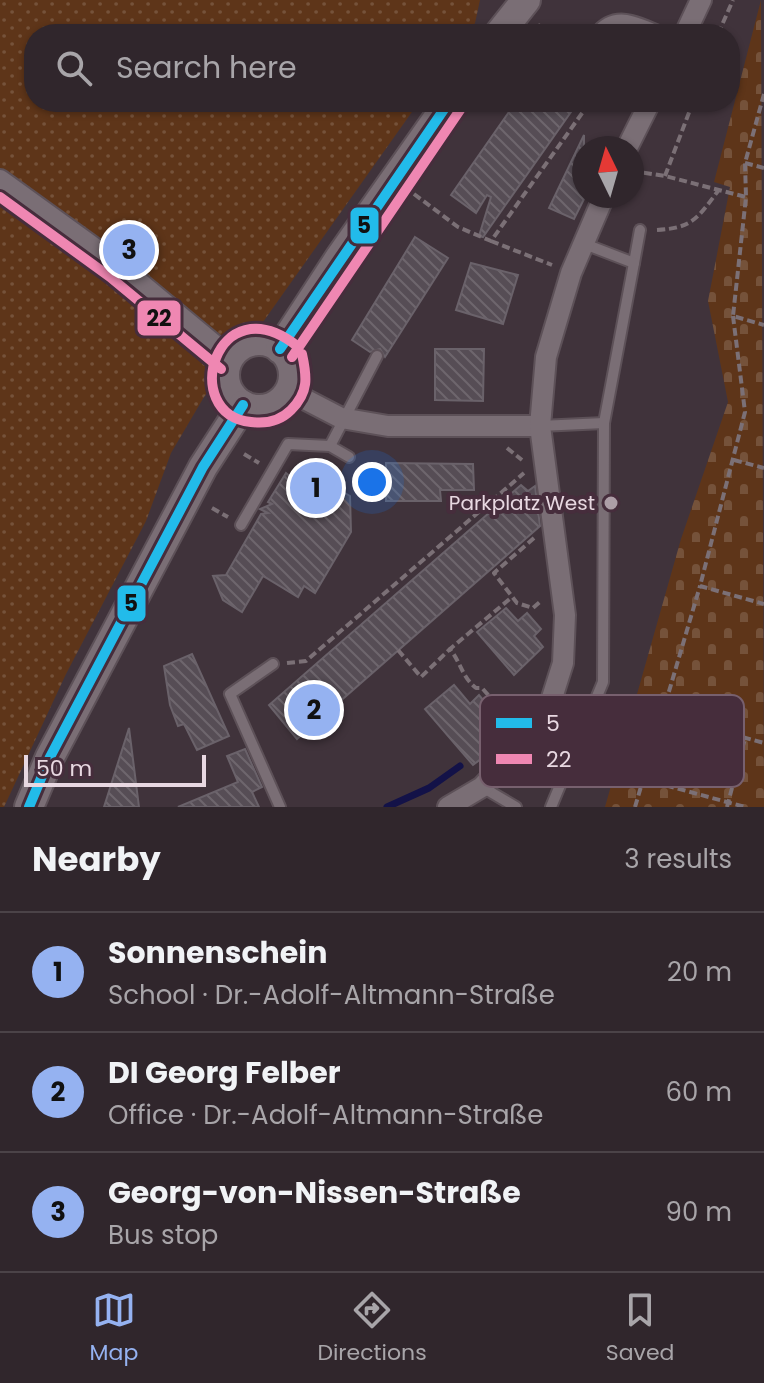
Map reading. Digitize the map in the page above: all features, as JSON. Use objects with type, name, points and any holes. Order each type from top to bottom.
[{"type":"main road","points":[[512,24],[529,11]]},
{"type":"main road","points":[[280,349],[442,112]]},
{"type":"main road","points":[[259,342],[280,349],[292,368],[289,391],[274,406],[253,409],[243,405],[228,389],[225,378],[230,358],[238,349],[259,342]]},
{"type":"main road","points":[[29,807],[50,757],[203,467],[243,405]]},
{"type":"street","points":[[690,24],[701,0]]},
{"type":"street","points":[[633,136],[645,112]]},
{"type":"street","points":[[0,180],[119,266],[230,358]]},
{"type":"street","points":[[552,695],[563,663],[565,615],[540,426],[546,357],[571,273],[598,208]]},
{"type":"street","points":[[289,391],[341,418],[388,426],[540,426]]},
{"type":"street","points":[[448,807],[482,797]]},
{"type":"lane","points":[[602,24],[618,17],[637,24]]},
{"type":"lane","points":[[598,695],[603,682],[604,423],[640,230]]},
{"type":"lane","points":[[582,243],[634,263]]},
{"type":"lane","points":[[330,446],[341,418],[377,356]]},
{"type":"lane","points":[[540,426],[604,423]]},
{"type":"lane","points":[[241,525],[288,444],[330,446],[349,457]]},
{"type":"lane","points":[[273,664],[230,694],[280,807]]},
{"type":"lane","points":[[551,807],[559,787]]},
{"type":"lane","points":[[482,797],[516,807]]},
{"type":"path","points":[[722,24],[733,0]]},
{"type":"path","points":[[529,11],[545,24]]},
{"type":"path","points":[[668,695],[745,412],[733,316],[746,197],[745,163],[764,94]]},
{"type":"path","points":[[491,241],[583,112]]},
{"type":"path","points":[[665,176],[689,112]]},
{"type":"path","points":[[745,163],[764,168]]},
{"type":"path","points":[[644,173],[746,197]]},
{"type":"path","points":[[640,230],[683,229],[700,216],[718,191]]},
{"type":"path","points":[[413,193],[458,227],[571,273]]},
{"type":"path","points":[[733,316],[764,325]]},
{"type":"path","points":[[273,664],[306,661],[528,469],[514,452],[502,446]]},
{"type":"path","points":[[734,460],[764,468]]},
{"type":"path","points":[[554,520],[494,573],[517,603],[533,608],[561,584]]},
{"type":"path","points":[[700,586],[764,604]]},
{"type":"path","points":[[398,650],[421,677],[512,597]]},
{"type":"path","points":[[450,649],[458,660],[464,678],[488,695]]},
{"type":"path","points":[[744,742],[745,738],[764,743]]},
{"type":"path","points":[[635,807],[641,787]]},
{"type":"path","points":[[669,787],[728,805],[745,807]]},
{"type":"green space","points":[[0,0],[480,0],[474,24],[24,24],[24,112],[412,112],[263,322],[204,397],[171,453],[146,521],[66,674],[4,807],[0,807]]},
{"type":"green space","points":[[761,0],[764,807],[605,807],[611,787],[744,787],[744,695],[637,695],[681,539],[728,402],[708,301],[730,187],[714,182],[732,112],[740,112],[740,81]]},
{"type":"building","points":[[509,112],[571,112],[483,237],[479,236],[491,197],[487,195],[476,213],[451,195]]},
{"type":"building","points":[[572,160],[572,208],[580,208],[574,219],[549,208]]},
{"type":"building","points":[[415,237],[448,258],[385,357],[380,349],[370,352],[352,340]]},
{"type":"building","points":[[471,263],[518,275],[503,324],[456,310]]},
{"type":"building","points":[[435,349],[484,349],[483,401],[435,400]]},
{"type":"building","points":[[315,461],[344,478],[338,489],[350,496],[351,532],[315,593],[304,586],[298,597],[263,576],[242,612],[223,600],[213,576],[226,575],[261,514],[268,513],[260,509],[272,504],[268,502],[286,473],[291,477],[298,465],[309,472]]},
{"type":"building","points":[[386,463],[473,464],[474,490],[440,490],[441,501],[386,501]]},
{"type":"building","points":[[521,485],[528,491],[535,486],[540,526],[297,739],[269,705]]},
{"type":"building","points":[[506,608],[518,621],[527,613],[541,629],[534,636],[543,647],[514,675],[477,632]]},
{"type":"building","points":[[192,654],[229,736],[197,750],[184,724],[178,726],[170,705],[164,666]]},
{"type":"building","points":[[454,685],[470,704],[479,695],[480,760],[473,765],[425,709]]},
{"type":"building","points":[[129,728],[139,807],[104,807]]},
{"type":"building","points":[[245,749],[262,787],[252,792],[259,807],[178,807],[238,782],[227,756]]},
{"type":"waterway","points":[[387,807],[429,788],[460,766]]},
{"type":"transit line","name":"5","points":[[280,349],[442,112]]},
{"type":"transit line","name":"22","points":[[292,357],[459,112]]},
{"type":"transit line","name":"22","points":[[0,197],[110,277],[221,369]]},
{"type":"transit line","name":"22","points":[[297,346],[269,331],[245,330],[228,340],[216,357],[212,378],[216,398],[229,414],[251,422],[267,422],[282,417],[297,403],[304,390],[302,354]]},
{"type":"transit line","name":"5","points":[[29,807],[50,757],[203,467],[243,405]]},
{"type":"place","name":"Georg-von-Nissen-Straße","points":[[129,250]]},
{"type":"place","name":"Sonnenschein","points":[[316,488]]},
{"type":"place","name":"Parkplatz West","points":[[611,503]]},
{"type":"place","name":"DI Georg Felber","points":[[314,710]]}]
